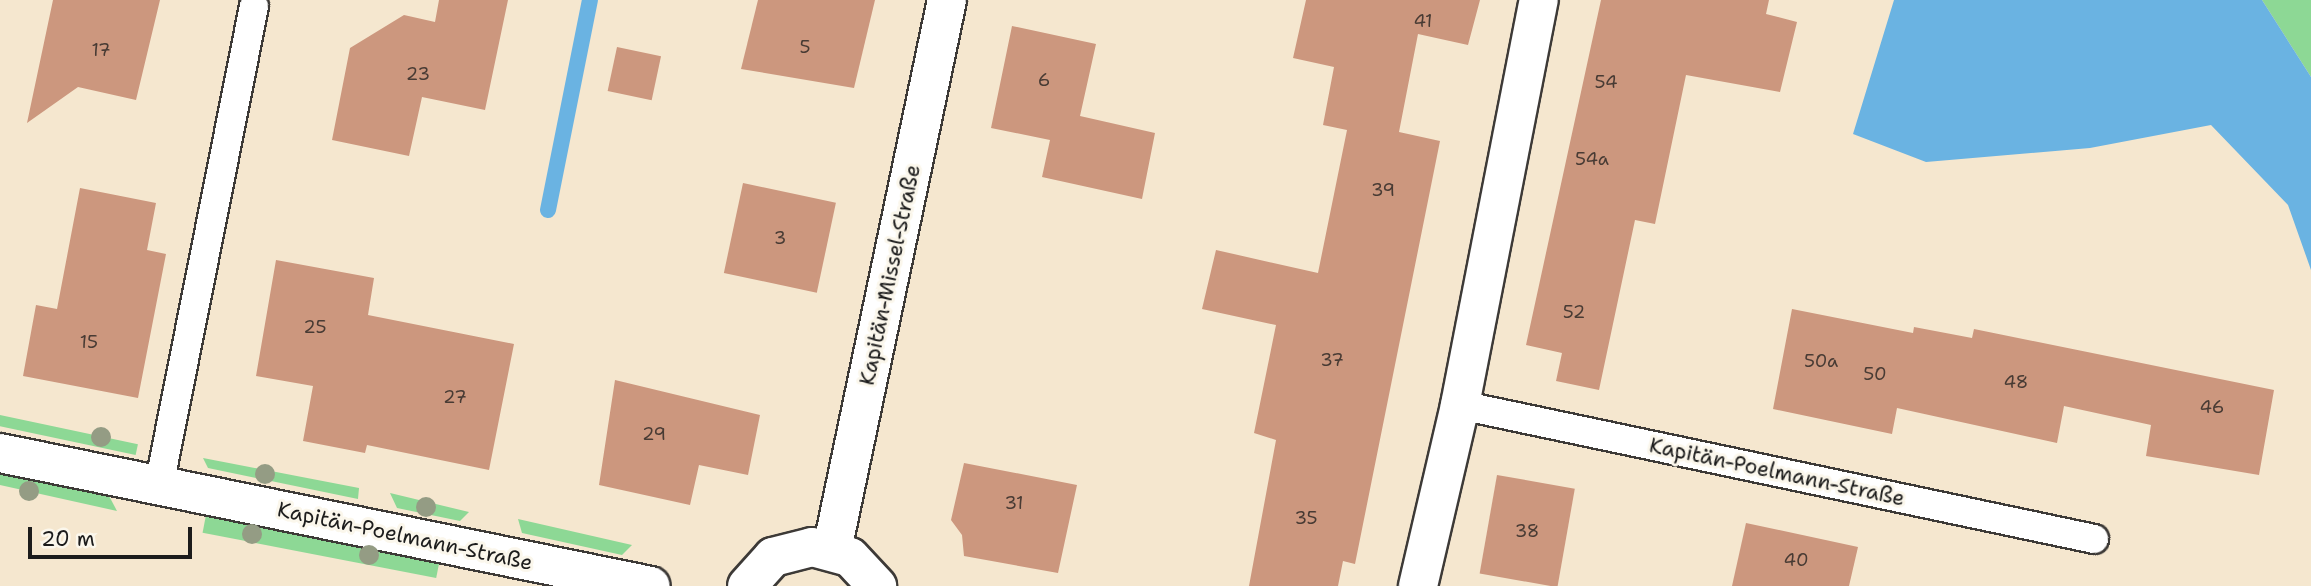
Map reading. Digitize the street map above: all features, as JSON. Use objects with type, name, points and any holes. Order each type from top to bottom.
[{"type":"street","name":"Kapitän-Missel-Straße","points":[[832,550],[947,0]]},
{"type":"street","points":[[1418,586],[1460,405],[1539,0]]},
{"type":"street","name":"Kapitän-Poelmann-Straße","points":[[0,453],[651,586]]},
{"type":"street","points":[[747,586],[774,557],[812,547],[832,550],[865,569],[877,586]]},
{"type":"lane","points":[[159,486],[254,6]]},
{"type":"lane","name":"Kapitän-Poelmann-Straße","points":[[1460,405],[2094,539]]},
{"type":"green space","points":[[2262,0],[2311,0],[2311,77]]},
{"type":"green space","points":[[0,415],[138,444],[136,455],[0,426]]},
{"type":"green space","points":[[203,458],[359,488],[358,499],[208,468]]},
{"type":"green space","points":[[0,472],[108,494],[117,511],[0,485]]},
{"type":"green space","points":[[390,493],[469,512],[460,521],[397,508]]},
{"type":"green space","points":[[206,515],[440,560],[436,578],[203,533]]},
{"type":"green space","points":[[518,519],[632,545],[622,555],[522,533]]},
{"type":"water","points":[[1894,0],[2262,0],[2311,77],[2311,270],[2288,205],[2211,125],[2090,148],[1926,162],[1853,134]]},
{"type":"building","points":[[53,0],[160,0],[136,100],[78,87],[27,123]]},
{"type":"building","points":[[439,0],[508,0],[485,110],[422,97],[409,156],[332,140],[350,48],[404,15],[435,22]]},
{"type":"building","points":[[758,0],[875,0],[854,88],[741,69]]},
{"type":"building","points":[[1306,0],[1480,0],[1468,45],[1418,34],[1399,132],[1440,141],[1355,564],[1343,561],[1338,586],[1249,586],[1276,440],[1254,433],[1276,325],[1202,309],[1216,250],[1318,273],[1347,130],[1323,125],[1334,67],[1293,58]]},
{"type":"building","points":[[1601,0],[1769,0],[1766,14],[1797,22],[1780,92],[1686,75],[1655,224],[1635,220],[1599,390],[1556,381],[1562,353],[1526,345]]},
{"type":"building","points":[[1012,26],[1096,44],[1080,116],[1155,133],[1142,199],[1042,177],[1050,140],[991,128]]},
{"type":"building","points":[[617,47],[661,56],[652,100],[608,91]]},
{"type":"building","points":[[743,183],[836,203],[817,293],[724,273]]},
{"type":"building","points":[[80,188],[156,203],[147,250],[166,254],[138,398],[23,376],[36,305],[57,309]]},
{"type":"building","points":[[276,260],[374,278],[368,315],[514,344],[489,470],[367,445],[365,453],[303,441],[313,386],[256,376]]},
{"type":"building","points":[[1792,309],[1913,333],[1914,327],[1972,338],[1974,329],[2274,390],[2259,475],[2146,456],[2151,425],[2064,406],[2057,443],[1897,408],[1892,434],[1773,409]]},
{"type":"building","points":[[615,380],[760,415],[748,475],[699,465],[690,505],[599,485]]},
{"type":"building","points":[[964,463],[1077,485],[1058,573],[964,556],[962,535],[951,520]]},
{"type":"building","points":[[1497,475],[1575,489],[1558,586],[1480,573]]},
{"type":"building","points":[[1746,523],[1858,547],[1849,586],[1732,586]]},
{"type":"waterway","points":[[548,210],[590,0]]}]
